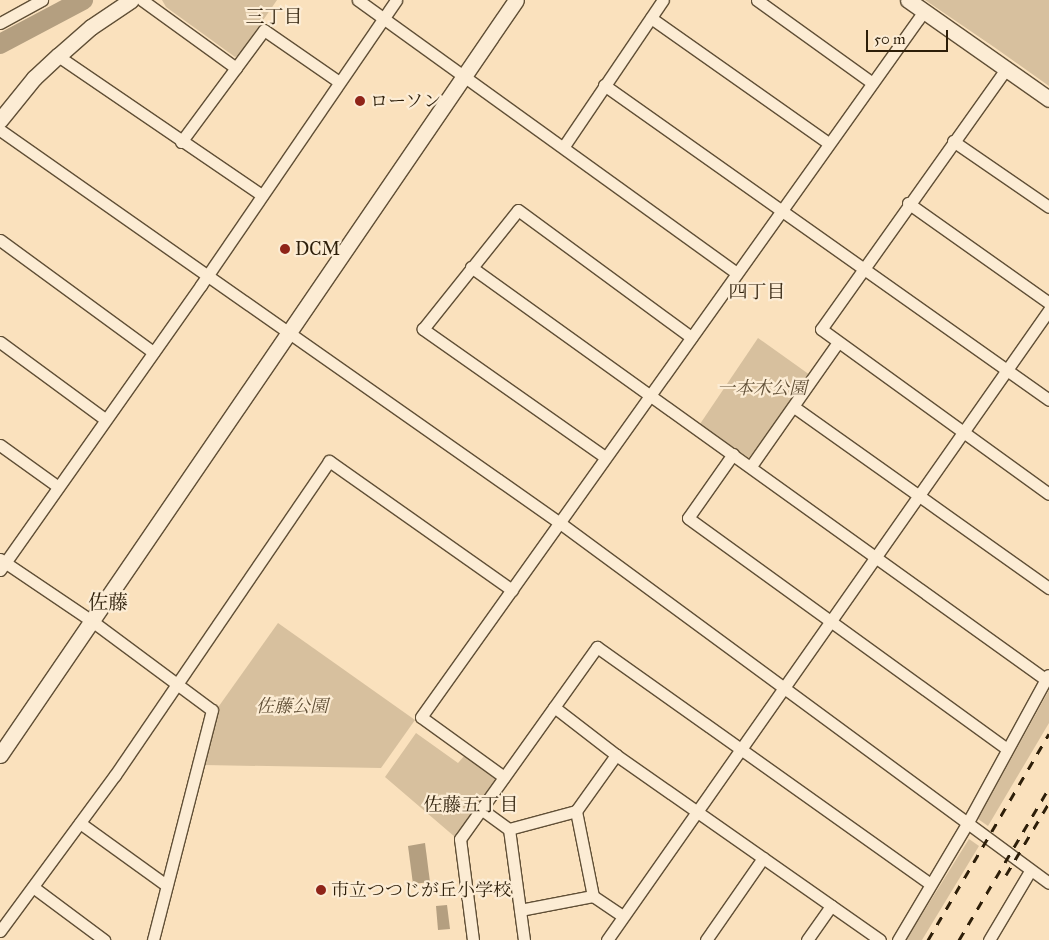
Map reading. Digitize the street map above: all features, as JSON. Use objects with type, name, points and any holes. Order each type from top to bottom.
[{"type":"street","points":[[0,22],[42,0]]},
{"type":"street","points":[[0,120],[34,78],[58,56],[91,27],[131,0]]},
{"type":"street","points":[[142,0],[236,68]]},
{"type":"street","points":[[358,0],[564,146],[736,273]]},
{"type":"street","points":[[153,940],[212,710],[92,622],[2,564],[207,277],[396,0]]},
{"type":"street","points":[[0,754],[92,622],[288,332],[466,76],[516,0]]},
{"type":"street","points":[[564,146],[663,0]]},
{"type":"street","points":[[757,0],[871,82]]},
{"type":"street","points":[[908,0],[1049,99]]},
{"type":"street","points":[[504,777],[421,717],[871,82],[924,11]]},
{"type":"street","points":[[651,18],[828,143]]},
{"type":"street","points":[[181,142],[264,30],[339,82]]},
{"type":"street","points":[[58,56],[181,142],[262,195]]},
{"type":"street","points":[[1006,69],[863,266],[821,329],[964,435],[1049,494]]},
{"type":"street","points":[[604,85],[863,266],[1049,400]]},
{"type":"street","points":[[0,130],[560,523],[968,822],[1030,871],[1049,882]]},
{"type":"street","points":[[953,141],[1049,207]]},
{"type":"street","points":[[908,203],[1049,304]]},
{"type":"street","points":[[605,457],[423,329],[518,210],[691,337]]},
{"type":"street","points":[[0,240],[153,352]]},
{"type":"street","points":[[471,267],[649,397],[750,466],[875,558],[1047,676],[1006,748],[968,822],[898,940]]},
{"type":"street","points":[[607,940],[740,750],[786,688],[875,558],[964,435],[1049,310]]},
{"type":"street","points":[[0,342],[105,419]]},
{"type":"street","points":[[750,466],[794,408],[838,342]]},
{"type":"street","points":[[794,408],[1049,588]]},
{"type":"street","points":[[0,445],[57,486]]},
{"type":"street","points":[[733,454],[688,518],[1006,748]]},
{"type":"street","points":[[0,932],[80,823],[329,461],[512,590]]},
{"type":"street","points":[[473,940],[460,839],[597,647],[930,884]]},
{"type":"street","points":[[554,707],[616,755],[880,940]]},
{"type":"street","points":[[509,830],[576,811],[616,755]]},
{"type":"street","points":[[481,809],[509,830],[524,940]]},
{"type":"street","points":[[576,811],[593,896]]},
{"type":"street","points":[[80,823],[166,885]]},
{"type":"street","points":[[706,940],[763,858]]},
{"type":"street","points":[[988,940],[1030,871]]},
{"type":"street","points":[[33,887],[104,940]]},
{"type":"street","points":[[520,910],[593,896],[623,916]]},
{"type":"street","points":[[807,940],[831,906]]},
{"type":"green space","points":[[162,0],[277,0],[239,55],[235,57],[166,7]]},
{"type":"green space","points":[[925,0],[1049,0],[1049,86],[994,47]]},
{"type":"green space","name":"一本木公園","points":[[758,338],[810,375],[749,458],[700,424]]},
{"type":"green space","name":"佐藤公園","points":[[278,623],[415,720],[381,768],[204,765],[219,706]]},
{"type":"green space","points":[[1049,690],[1049,723],[988,826],[978,819]]},
{"type":"green space","points":[[416,733],[458,763],[466,754],[494,775],[495,781],[455,837],[385,777]]},
{"type":"green space","points":[[969,839],[979,846],[922,940],[906,940]]},
{"type":"shaded area","points":[[425,843],[430,882],[413,884],[408,846]]},
{"type":"shaded area","points":[[447,905],[450,929],[438,930],[436,906]]},
{"type":"waterway","points":[[0,44],[83,0]]},
{"type":"railway","points":[[928,940],[1049,734]]},
{"type":"railway","points":[[959,940],[1049,788]]},
{"type":"railway","points":[[1006,875],[1049,803]]},
{"type":"place","name":"ローソン","points":[[360,101]]},
{"type":"place","name":"DCM","points":[[285,249]]},
{"type":"place","name":"市立つつじが丘小学校","points":[[321,890]]},
{"type":"district","name":"三丁目","points":[[274,17]]},
{"type":"district","name":"四丁目","points":[[757,292]]},
{"type":"district","name":"佐藤","points":[[108,602]]},
{"type":"district","name":"佐藤五丁目","points":[[471,805]]}]
